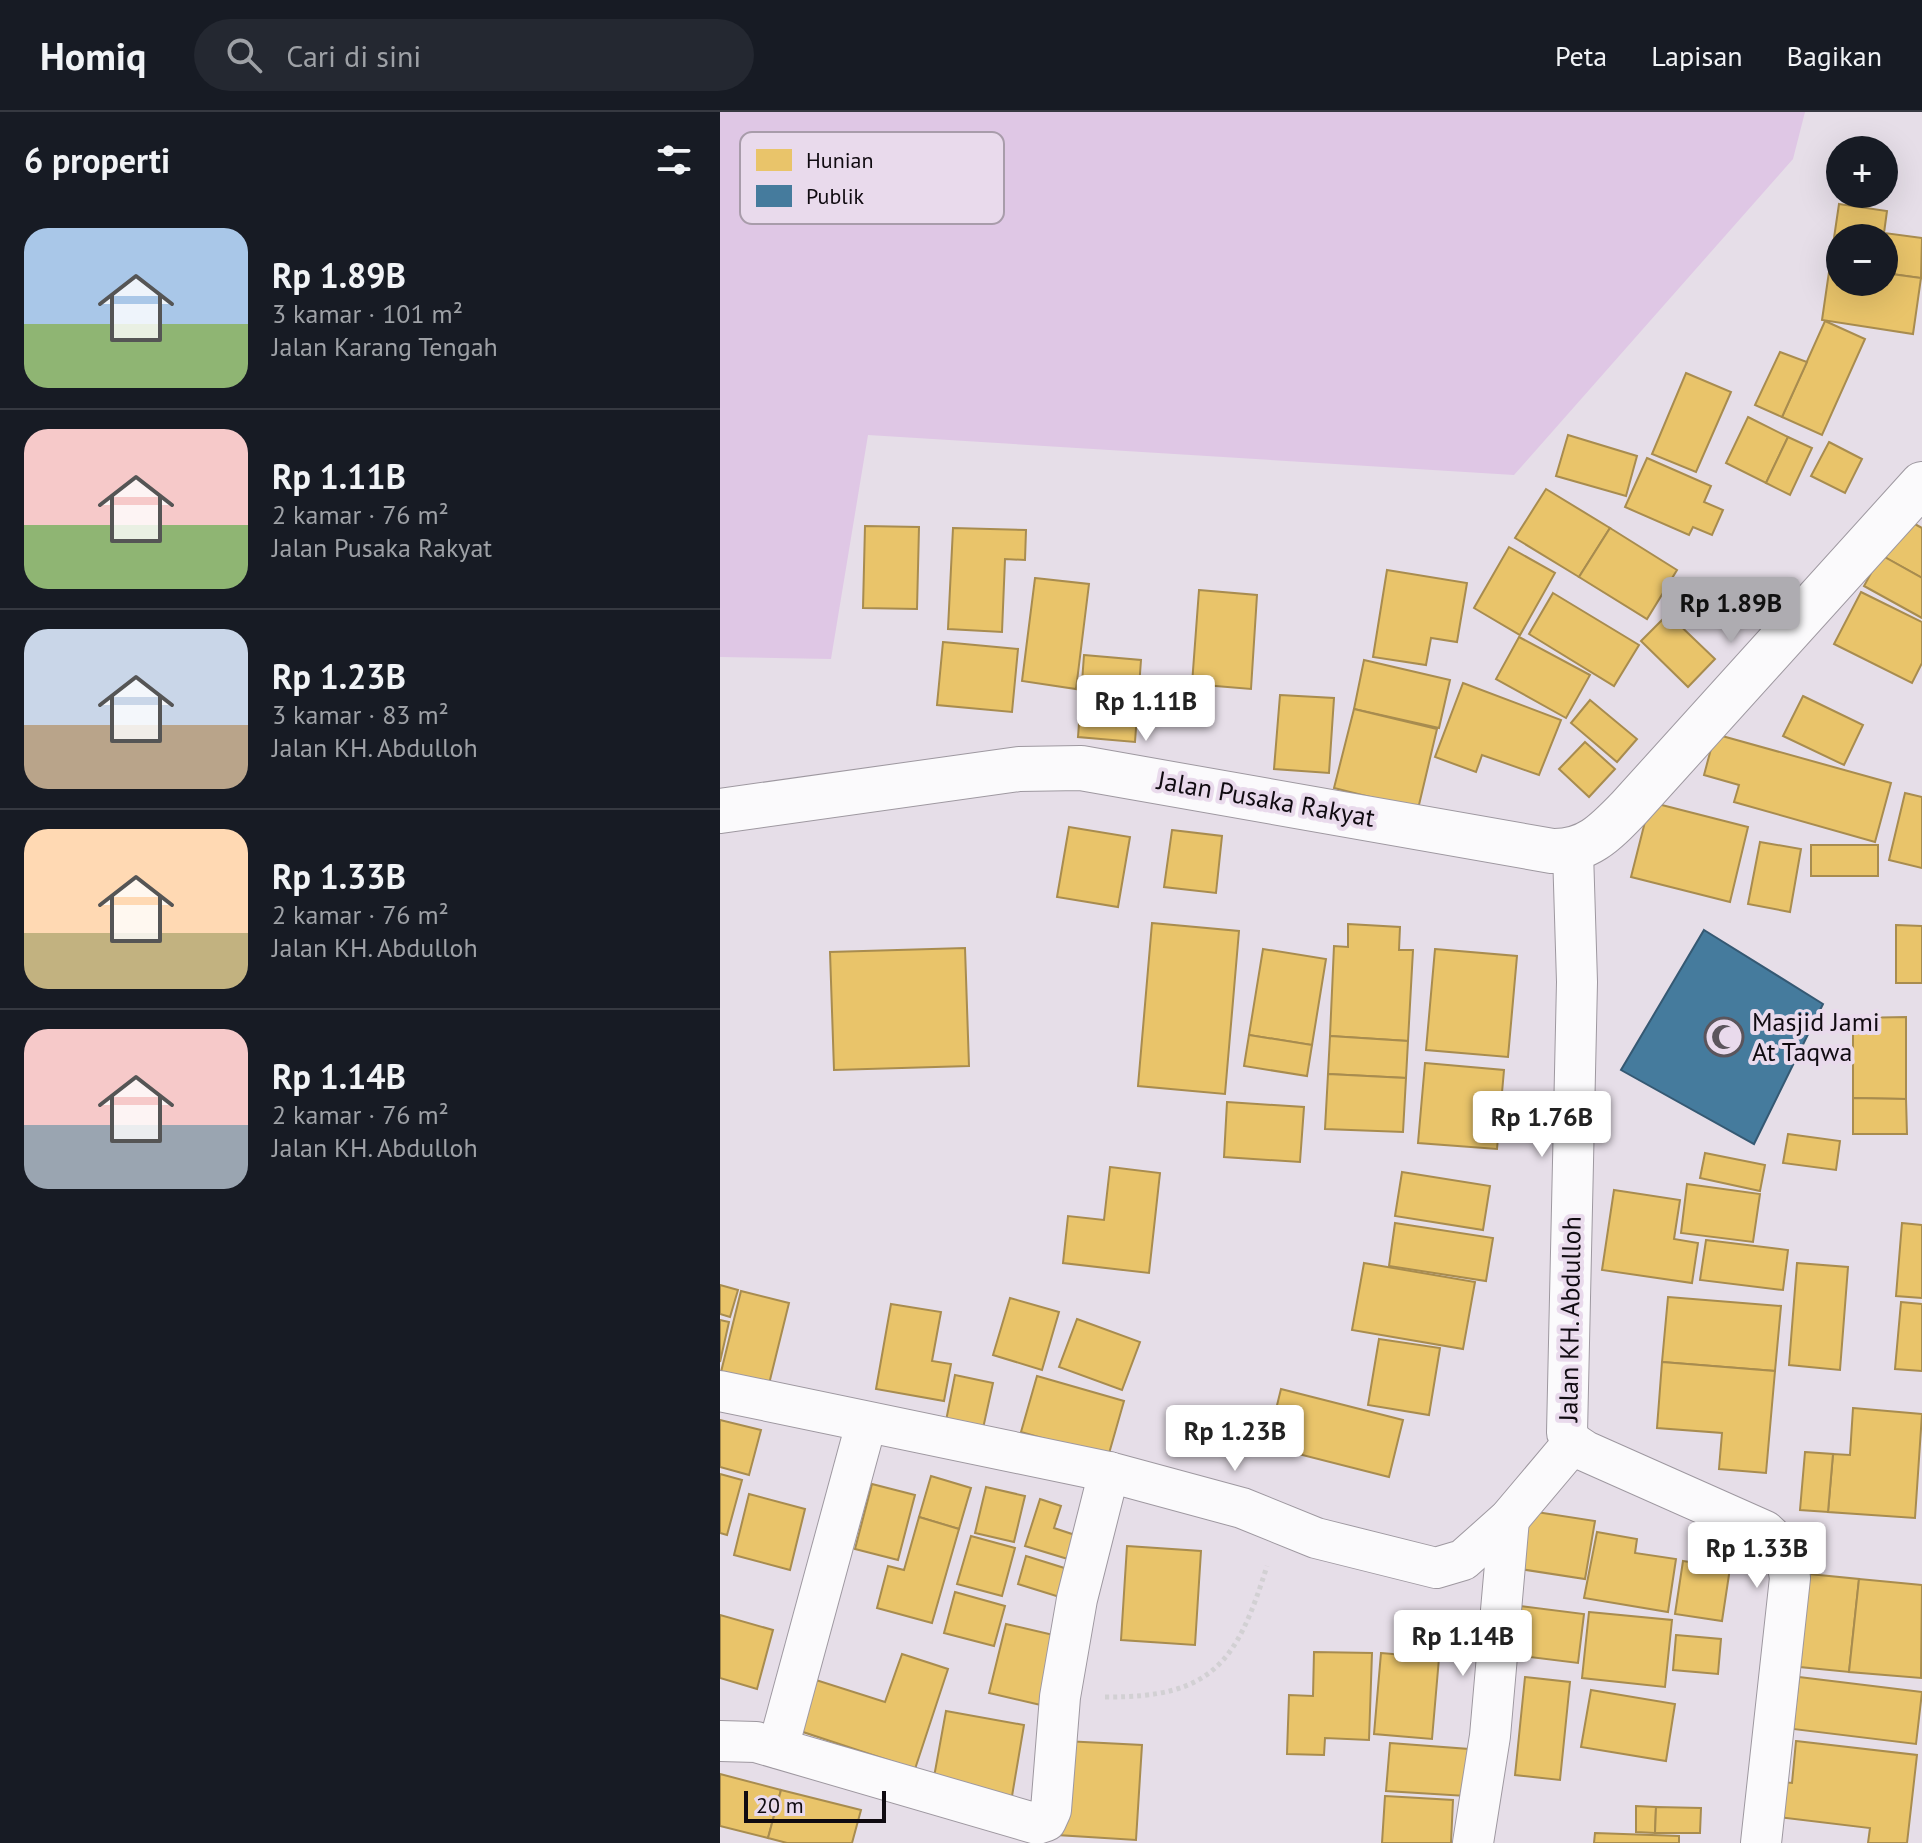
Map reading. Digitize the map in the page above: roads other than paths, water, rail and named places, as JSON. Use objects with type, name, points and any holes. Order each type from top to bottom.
[{"type":"street","points":[[1573,852],[1591,844],[1629,808],[1922,484]]},
{"type":"street","name":"Jalan Pusaka Rakyat","points":[[720,811],[1019,769],[1081,768],[1573,852]]},
{"type":"street","name":"Jalan KH. Abdulloh","points":[[1573,852],[1576,1044],[1567,1433],[1573,1443],[1765,1531],[1779,1543],[1790,1578],[1761,1843]]},
{"type":"street","points":[[720,1391],[866,1424],[1109,1472],[1242,1508],[1316,1538],[1436,1568],[1463,1560],[1509,1519],[1573,1443]]},
{"type":"street","points":[[778,1748],[866,1424]]},
{"type":"street","points":[[720,1741],[742,1740],[778,1748],[862,1775],[1042,1823],[1051,1810],[1060,1697],[1077,1599],[1109,1472]]},
{"type":"street","points":[[1473,1843],[1490,1736],[1509,1519]]},
{"type":"place","name":"Masjid Jami At Taqwa","points":[[1724,1037]]}]
